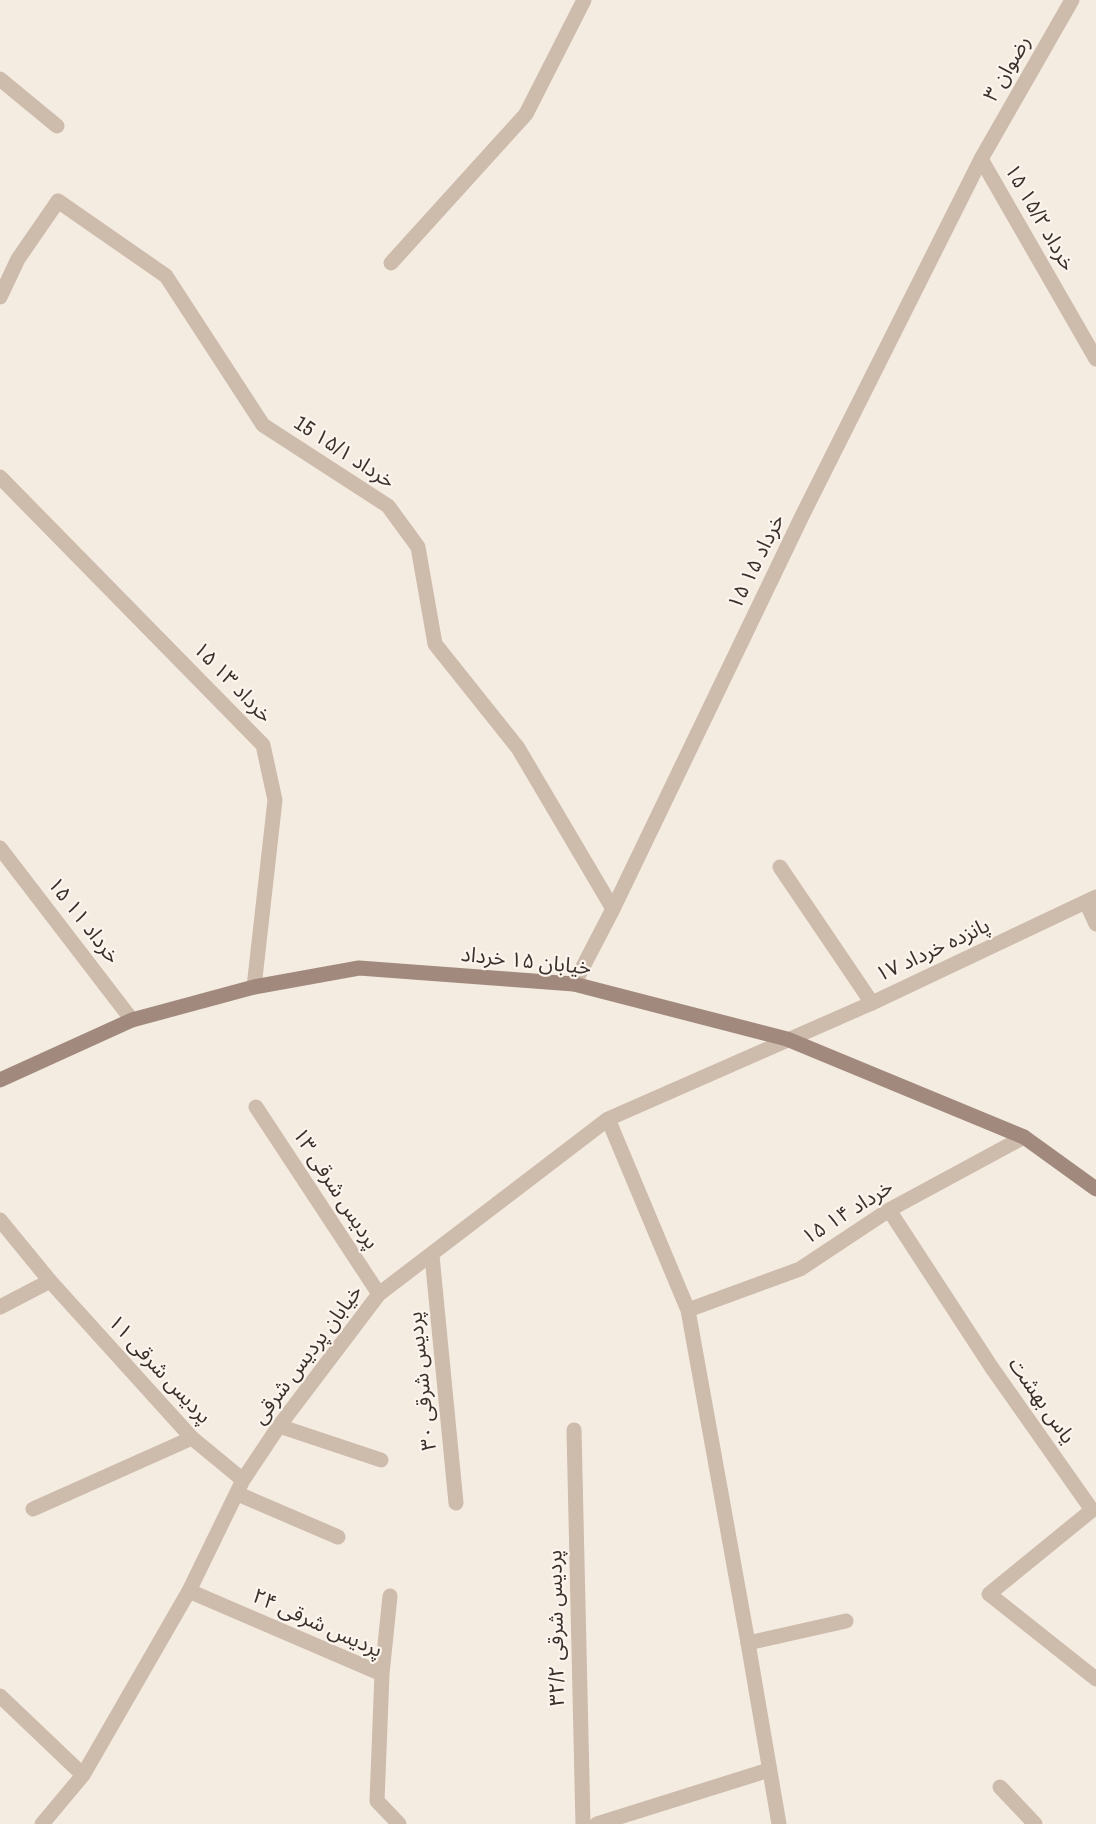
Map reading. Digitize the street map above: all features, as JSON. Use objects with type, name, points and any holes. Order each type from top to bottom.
[{"type":"street","points":[[392,263],[526,114],[584,0]]},
{"type":"street","name":"رضوان ۳","points":[[981,159],[1072,0]]},
{"type":"street","points":[[0,79],[57,126]]},
{"type":"street","name":"۱۵ خرداد ۱۵/۲","points":[[981,159],[1096,359]]},
{"type":"street","name":"۱۵ خرداد ۱۵","points":[[574,984],[798,525],[981,159]]},
{"type":"street","name":"15 خرداد ۱۵/۱","points":[[0,297],[18,260],[58,201],[166,276],[263,425],[388,506],[418,547],[435,644],[518,748],[612,909]]},
{"type":"street","name":"۱۵ خرداد ۱۳","points":[[0,477],[263,745],[275,800],[254,987]]},
{"type":"street","name":"۱۵ خرداد ۱۱","points":[[0,848],[132,1020]]},
{"type":"street","points":[[780,867],[872,1003]]},
{"type":"street","points":[[1091,900],[1096,924]]},
{"type":"street","name":"پانزده خرداد ۱۷","points":[[787,1040],[872,1003],[1091,900]]},
{"type":"street","name":"خیابان ۱۵ خرداد","points":[[0,1080],[132,1020],[254,987],[359,968],[574,984],[787,1040],[1024,1137],[1096,1189]]},
{"type":"street","name":"خیابان پردیس شرقی","points":[[42,1824],[83,1775],[189,1591],[241,1487],[279,1425],[379,1294],[432,1256],[608,1119],[787,1040]]},
{"type":"street","name":"پردیس شرقی ۱۳","points":[[256,1107],[379,1294]]},
{"type":"street","points":[[608,1119],[688,1310],[748,1642],[778,1824]]},
{"type":"street","name":"۱۵ خرداد ۱۴","points":[[688,1310],[800,1269],[890,1210],[1024,1137]]},
{"type":"street","name":"یاس بهشت","points":[[890,1210],[992,1368],[1092,1510],[989,1594],[1096,1680]]},
{"type":"street","name":"پردیس شرقی ۱۱","points":[[0,1220],[50,1281],[192,1438],[241,1487],[338,1537]]},
{"type":"street","name":"پردیس شرقی ۳۰","points":[[432,1256],[456,1503]]},
{"type":"street","points":[[0,1307],[50,1281]]},
{"type":"street","points":[[279,1425],[381,1460]]},
{"type":"street","name":"پردیس شرقی ۳۲/۲","points":[[574,1430],[583,1824]]},
{"type":"street","points":[[33,1509],[192,1438]]},
{"type":"street","name":"پردیس شرقی ۲۴","points":[[189,1591],[382,1674],[377,1801],[399,1824]]},
{"type":"street","points":[[382,1674],[390,1596]]},
{"type":"street","points":[[748,1642],[846,1621]]},
{"type":"street","points":[[0,1696],[83,1775]]},
{"type":"street","points":[[597,1824],[769,1770]]},
{"type":"street","points":[[1000,1787],[1035,1824]]}]
